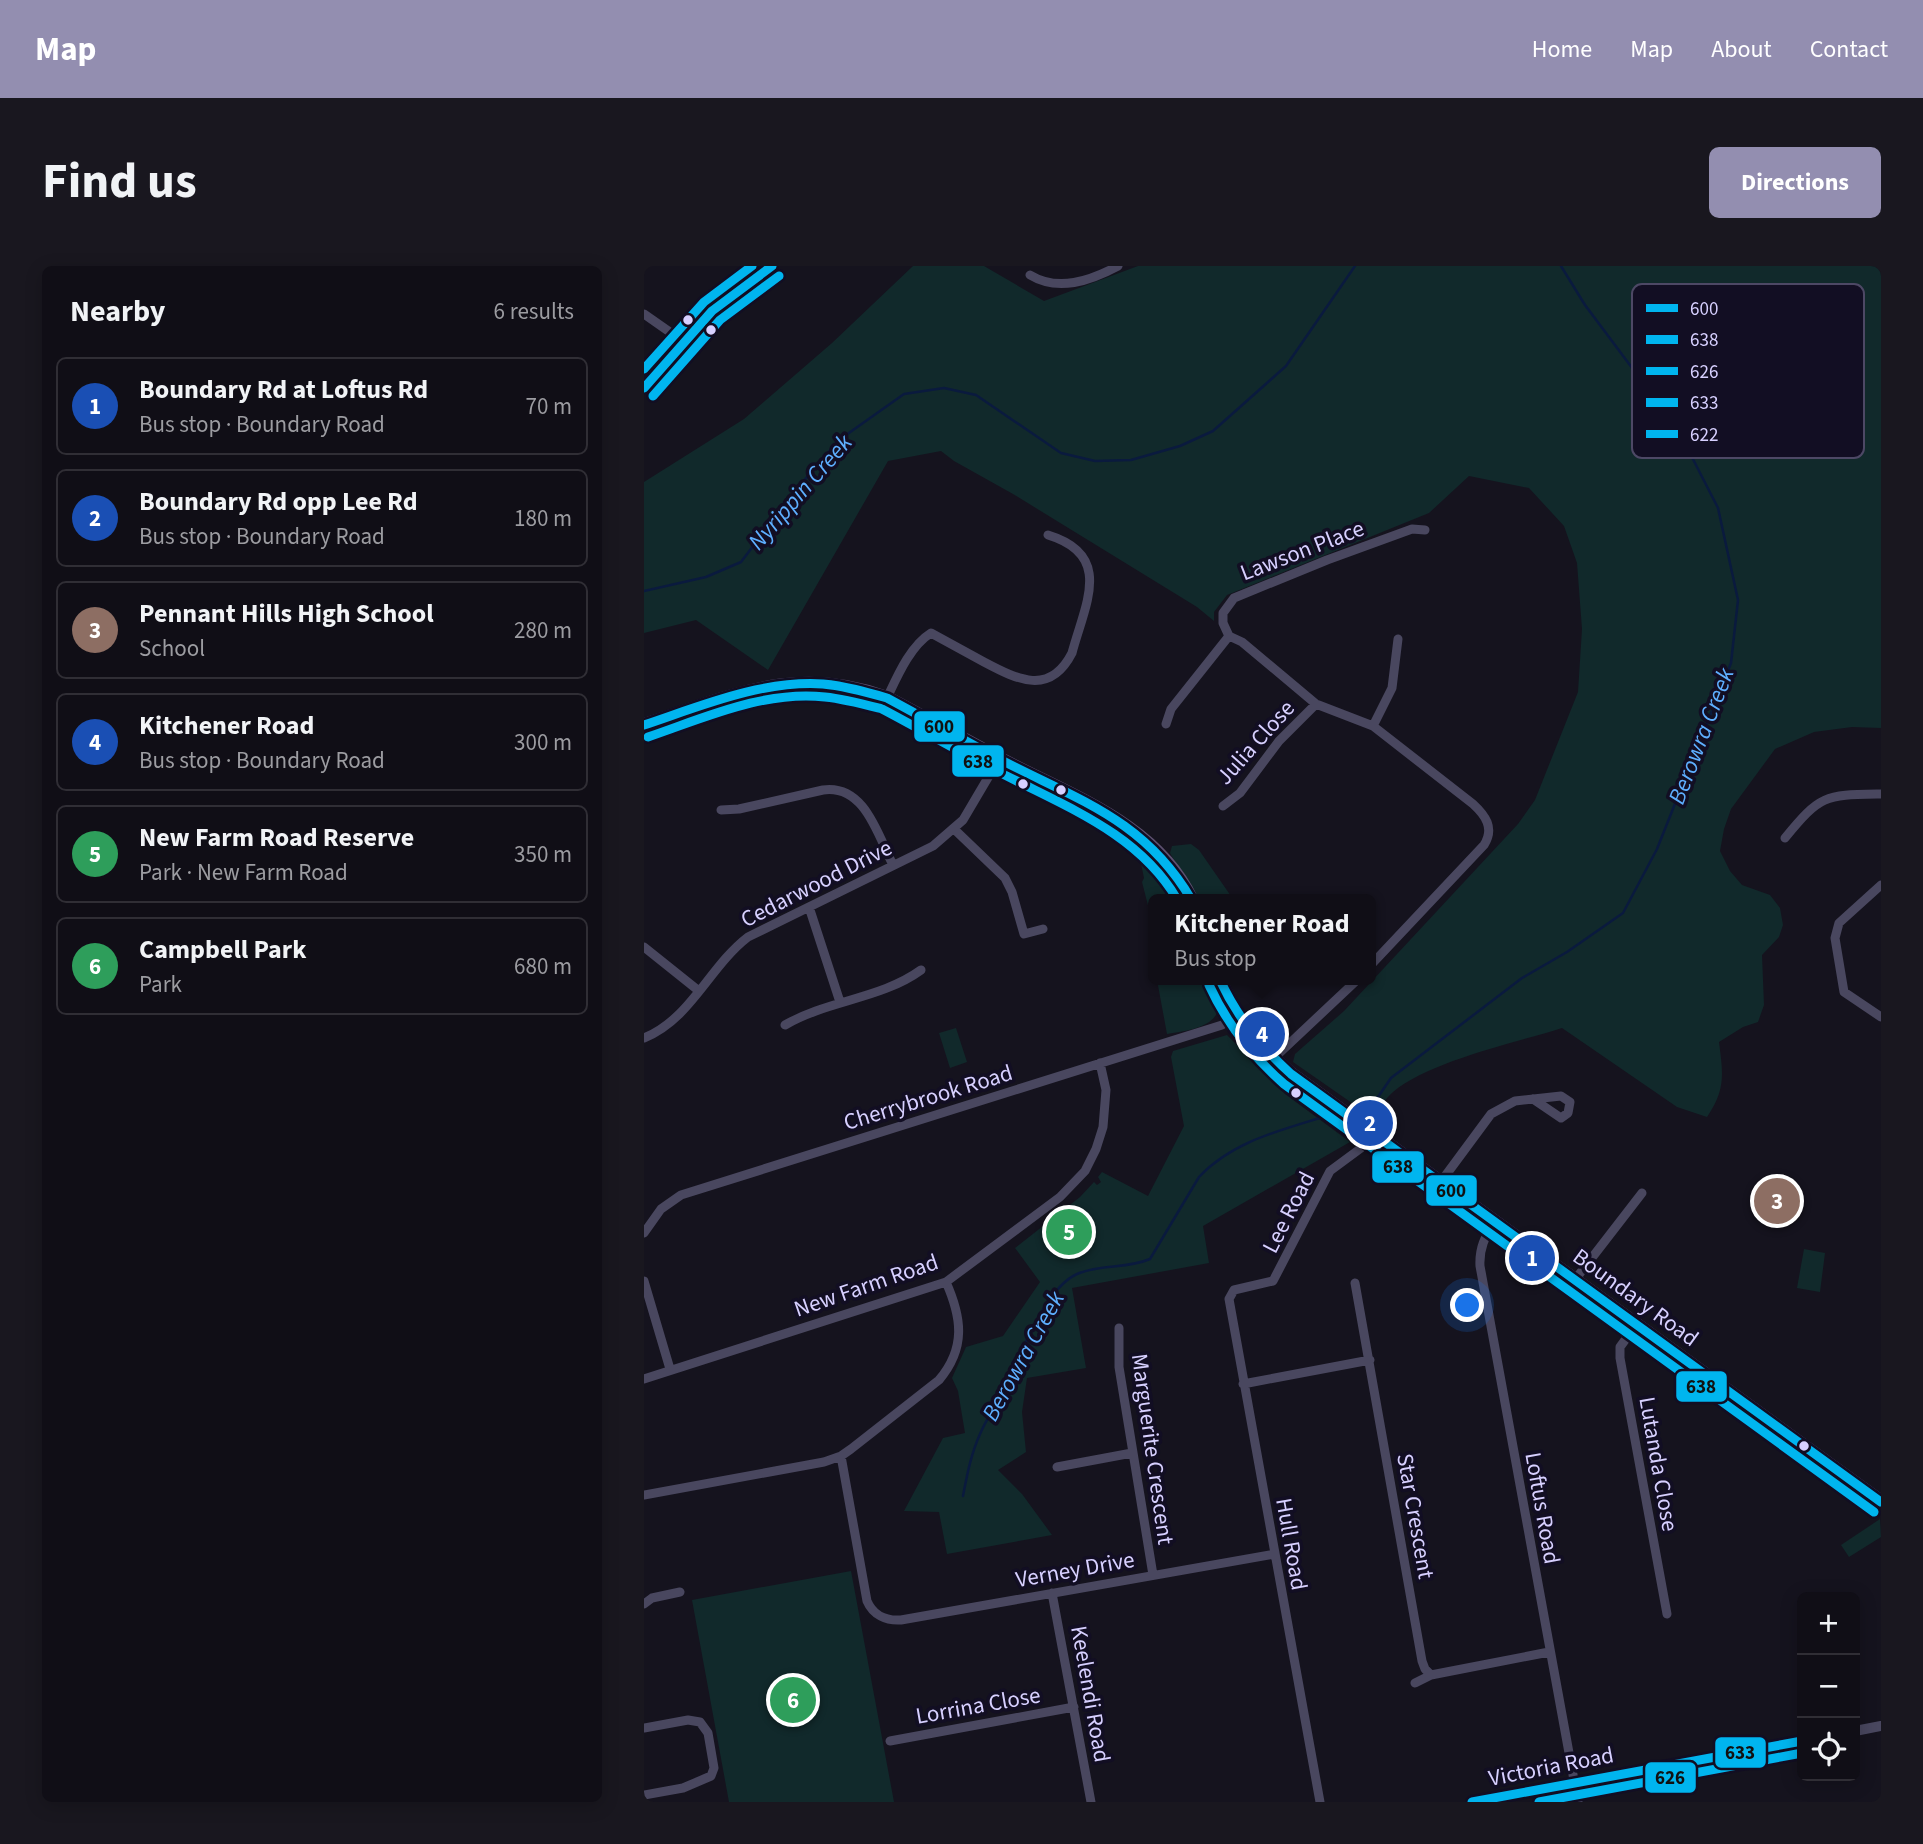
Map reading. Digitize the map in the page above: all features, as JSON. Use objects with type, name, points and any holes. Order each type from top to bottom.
[{"type":"main road","points":[[644,726],[759,688],[796,683],[862,689],[887,698],[1118,820],[1157,850],[1174,869],[1188,894]]},
{"type":"main road","name":"Boundary Road","points":[[1222,985],[1237,1016],[1262,1049],[1291,1074],[1881,1502]]},
{"type":"street","points":[[644,388],[720,304],[772,266]]},
{"type":"street","points":[[1030,275],[1042,282],[1065,285],[1118,266]]},
{"type":"street","points":[[644,314],[684,342]]},
{"type":"street","name":"Lawson Place","points":[[1229,635],[1223,623],[1223,613],[1234,598],[1327,559],[1412,529],[1425,530]]},
{"type":"street","points":[[887,698],[900,671],[924,638],[931,634],[1020,680],[1044,680],[1057,674],[1072,653],[1091,579],[1080,550],[1068,541],[1048,535]]},
{"type":"street","points":[[1166,724],[1171,709],[1229,635],[1242,642],[1316,704],[1373,726],[1482,813],[1487,820],[1489,832],[1484,845],[1376,960]]},
{"type":"street","points":[[1373,726],[1392,688],[1398,639]]},
{"type":"street","name":"Julia Close","points":[[1223,806],[1240,793],[1279,741],[1316,704]]},
{"type":"street","name":"Cedarwood Drive","points":[[644,1038],[657,1032],[690,1005],[719,963],[737,945],[759,930],[933,846],[954,829],[970,809],[999,759]]},
{"type":"street","points":[[721,810],[824,790],[837,790],[851,795],[863,805],[893,865]]},
{"type":"street","points":[[1785,838],[1807,811],[1828,798],[1881,794]]},
{"type":"street","points":[[954,829],[1005,878],[1012,892],[1024,934],[1043,929]]},
{"type":"street","points":[[1881,885],[1839,923],[1835,937],[1844,992],[1881,1017]]},
{"type":"street","points":[[809,906],[840,1002]]},
{"type":"street","points":[[644,947],[699,991]]},
{"type":"street","points":[[785,1024],[802,1015],[901,983],[921,970]]},
{"type":"street","points":[[1273,1059],[1352,985]]},
{"type":"street","name":"Cherrybrook Road","points":[[644,1233],[661,1209],[681,1195],[1222,1025],[1237,1016]]},
{"type":"street","name":"New Farm Road","points":[[644,1379],[946,1282],[1060,1197],[1085,1171],[1103,1127],[1106,1081],[1100,1063]]},
{"type":"street","points":[[1440,1183],[1491,1114],[1514,1101],[1533,1099]]},
{"type":"street","name":"Lee Road","points":[[1230,1294],[1234,1290],[1268,1283],[1274,1279],[1330,1171],[1376,1137]]},
{"type":"street","points":[[1574,1281],[1642,1193]]},
{"type":"street","name":"Loftus Road","points":[[1494,1222],[1479,1254],[1480,1266],[1578,1802]]},
{"type":"street","points":[[644,1281],[670,1369]]},
{"type":"street","points":[[644,1495],[824,1462],[841,1456],[939,1380],[949,1368],[959,1336],[955,1301],[946,1282]]},
{"type":"street","name":"Star Crescent","points":[[1355,1283],[1422,1661],[1424,1670],[1430,1675]]},
{"type":"street","name":"Hull Road","points":[[1230,1294],[1229,1303],[1243,1384],[1320,1802]]},
{"type":"street","name":"Lutanda Close","points":[[1636,1325],[1620,1347],[1620,1358],[1667,1614]]},
{"type":"street","name":"Marguerite Crescent","points":[[1119,1328],[1119,1367],[1153,1575]]},
{"type":"street","points":[[1243,1384],[1370,1360]]},
{"type":"street","points":[[1057,1467],[1132,1454]]},
{"type":"street","name":"Verney Drive","points":[[841,1456],[867,1601],[874,1612],[882,1617],[901,1620],[1275,1554]]},
{"type":"street","points":[[644,1604],[652,1598],[680,1592]]},
{"type":"street","name":"Keelendi Road","points":[[1052,1593],[1091,1802]]},
{"type":"street","points":[[1415,1683],[1430,1675],[1549,1652]]},
{"type":"street","name":"Lorrina Close","points":[[890,1741],[1074,1707]]},
{"type":"street","points":[[644,1728],[688,1720],[700,1722],[708,1733],[714,1768],[711,1776],[683,1788],[644,1795]]},
{"type":"street","points":[[1860,1730],[1881,1726]]},
{"type":"street","name":"Victoria Road","points":[[1472,1802],[1797,1742]]},
{"type":"green space","points":[[913,266],[984,266],[1044,301],[1138,266],[1881,266],[1881,728],[1852,727],[1814,732],[1775,749],[1731,809],[1720,851],[1730,871],[1742,885],[1770,895],[1780,908],[1783,925],[1779,937],[1762,955],[1764,1005],[1758,1022],[1743,1027],[1719,1042],[1722,1081],[1707,1117],[1677,1107],[1562,1028],[1474,1054],[1428,1071],[1393,1092],[1372,1117],[1293,1062],[1295,1054],[1344,1011],[1368,985],[1376,985],[1376,977],[1518,824],[1535,800],[1578,692],[1582,629],[1577,563],[1564,526],[1529,488],[1469,476],[1429,513],[1227,595],[1214,612],[1214,621],[1197,607],[941,451],[888,461],[768,670],[696,620],[644,633],[644,482],[744,419],[832,343]]},
{"type":"green space","points":[[1191,844],[1199,850],[1230,894],[1194,894],[1170,853],[1172,846]]},
{"type":"green space","points":[[1138,849],[1157,864],[1178,894],[1148,894],[1148,905],[1142,882],[1144,878]]},
{"type":"green space","points":[[1158,985],[1213,985],[1218,1002],[1214,1017],[1201,1026],[1167,1034]]},
{"type":"green space","points":[[956,1028],[967,1062],[950,1068],[939,1033]]},
{"type":"green space","points":[[1227,1035],[1285,1094],[1350,1142],[1203,1226],[1209,1263],[1072,1288],[1086,1368],[1027,1378],[1022,1412],[1026,1452],[998,1470],[1022,1494],[1052,1535],[947,1554],[939,1512],[904,1511],[943,1438],[965,1433],[958,1391],[952,1378],[966,1347],[1003,1336],[1040,1282],[1015,1248],[1080,1197],[1094,1182],[1097,1185],[1101,1182],[1098,1177],[1102,1172],[1148,1196],[1184,1126],[1171,1057],[1173,1051]]},
{"type":"green space","points":[[1804,1249],[1825,1253],[1820,1292],[1797,1288]]},
{"type":"green space","points":[[1880,1519],[1881,1537],[1849,1557],[1841,1545]]},
{"type":"green space","points":[[851,1571],[894,1802],[729,1802],[692,1600]]},
{"type":"waterway","name":"Nyrippin Creek","points":[[644,591],[706,577],[741,562],[795,491],[839,440],[904,394],[944,388],[976,395],[1061,453],[1095,461],[1131,460],[1180,446],[1213,431],[1286,366],[1355,266]]},
{"type":"waterway","name":"Berowra Creek","points":[[1561,266],[1585,305],[1632,368]]},
{"type":"waterway","name":"Berowra Creek","points":[[1359,1108],[1378,1097],[1391,1078],[1522,978],[1567,952],[1623,913],[1657,849],[1731,663],[1738,600],[1718,508],[1692,458]]},
{"type":"waterway","name":"Berowra Creek","points":[[963,1496],[972,1457],[983,1428],[1035,1324],[1054,1293],[1077,1274],[1150,1259],[1199,1177],[1212,1165],[1225,1155],[1255,1140],[1320,1118]]},
{"type":"transit line","name":"622","points":[[644,369],[704,302],[752,266]]},
{"type":"transit line","name":"600","points":[[644,388],[712,311],[772,266]]},
{"type":"transit line","name":"626","points":[[653,396],[720,320],[779,276]]},
{"type":"transit line","name":"600","points":[[644,725],[732,696],[777,686],[823,684],[887,698],[1109,816],[1153,850],[1188,894]]},
{"type":"transit line","name":"638","points":[[648,737],[735,707],[780,698],[825,697],[882,709],[1099,824],[1142,856],[1174,894]]},
{"type":"transit line","name":"638","points":[[1209,985],[1241,1039],[1284,1084],[1874,1512]]},
{"type":"transit line","name":"600","points":[[1223,985],[1251,1031],[1291,1074],[1881,1502]]},
{"type":"transit line","name":"633","points":[[1472,1802],[1797,1742]]},
{"type":"transit line","name":"626","points":[[1539,1802],[1797,1754]]},
{"type":"place","name":"Kitchener Road","points":[[1262,1034]]},
{"type":"place","name":"Boundary Rd opp Lee Rd","points":[[1370,1123]]},
{"type":"place","name":"Pennant Hills High School","points":[[1777,1201]]},
{"type":"place","name":"New Farm Road Reserve","points":[[1069,1232]]},
{"type":"place","name":"Boundary Rd at Loftus Rd","points":[[1532,1258]]},
{"type":"place","name":"Campbell Park","points":[[793,1700]]}]
